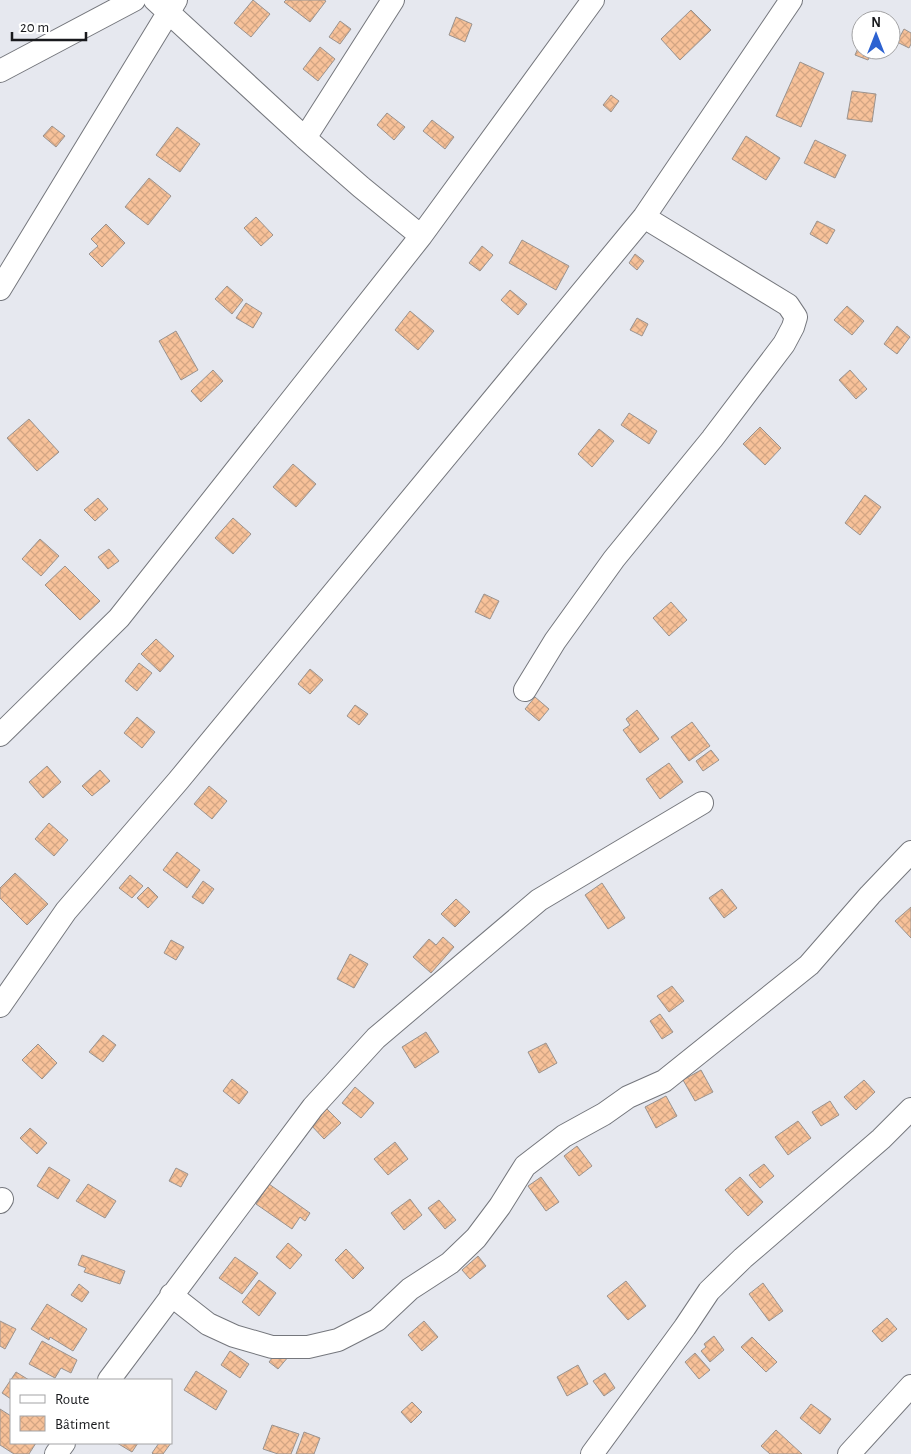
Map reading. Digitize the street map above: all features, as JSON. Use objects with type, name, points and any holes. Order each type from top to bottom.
[{"type":"street","points":[[0,71],[134,0]]},
{"type":"street","points":[[305,138],[393,0]]},
{"type":"street","points":[[0,735],[118,618],[421,236],[593,0]]},
{"type":"street","points":[[0,1006],[66,912],[178,781],[644,217],[791,0]]},
{"type":"street","points":[[0,289],[167,4],[305,138],[361,188],[421,236]]},
{"type":"street","points":[[525,690],[555,641],[614,559],[712,439],[784,344],[796,317],[788,305],[644,217]]},
{"type":"street","points":[[110,1379],[312,1107],[376,1038],[538,900],[702,803]]},
{"type":"street","points":[[171,1295],[208,1324],[234,1336],[272,1346],[308,1347],[338,1340],[376,1320],[410,1289],[450,1263],[476,1238],[500,1206],[525,1166],[564,1136],[604,1114],[628,1097],[664,1081],[809,965],[870,895],[911,852]]},
{"type":"street","points":[[592,1454],[709,1291],[743,1258],[881,1139],[911,1109]]},
{"type":"street","points":[[849,1454],[911,1386]]},
{"type":"building","points":[[253,0],[270,14],[251,37],[234,23]]},
{"type":"building","points":[[286,0],[326,1],[310,22],[284,2]]},
{"type":"building","points":[[691,10],[711,30],[680,60],[661,39]]},
{"type":"building","points":[[456,17],[472,24],[465,42],[449,35]]},
{"type":"building","points":[[340,21],[351,29],[340,44],[329,37]]},
{"type":"building","points":[[904,29],[911,33],[909,48],[901,44],[901,35]]},
{"type":"building","points":[[320,47],[335,59],[318,81],[303,69]]},
{"type":"building","points":[[800,62],[824,73],[801,127],[776,116]]},
{"type":"building","points":[[852,91],[876,94],[872,122],[847,119]]},
{"type":"building","points":[[611,95],[619,101],[611,112],[603,105]]},
{"type":"building","points":[[387,113],[405,127],[394,140],[377,125]]},
{"type":"building","points":[[432,120],[454,137],[445,149],[423,131]]},
{"type":"building","points":[[52,126],[65,136],[56,147],[43,136]]},
{"type":"building","points":[[177,127],[200,144],[180,172],[156,155]]},
{"type":"building","points":[[746,136],[780,158],[766,180],[732,159]]},
{"type":"building","points":[[815,140],[846,155],[835,178],[804,163]]},
{"type":"building","points":[[149,178],[171,196],[148,225],[125,207]]},
{"type":"building","points":[[256,217],[273,235],[261,246],[244,228]]},
{"type":"building","points":[[817,221],[835,230],[827,244],[810,234]]},
{"type":"building","points":[[106,224],[125,243],[102,267],[89,254],[98,246],[91,239]]},
{"type":"building","points":[[522,240],[569,266],[556,290],[509,263]]},
{"type":"building","points":[[482,246],[493,255],[480,271],[469,263]]},
{"type":"building","points":[[635,254],[644,261],[637,270],[629,263]]},
{"type":"building","points":[[227,286],[243,300],[232,314],[215,299]]},
{"type":"building","points":[[510,290],[527,304],[518,315],[501,300]]},
{"type":"building","points":[[246,303],[262,313],[253,328],[236,318]]},
{"type":"building","points":[[847,306],[864,321],[852,335],[834,320]]},
{"type":"building","points":[[410,311],[434,331],[418,350],[395,330]]},
{"type":"building","points":[[637,318],[648,324],[642,336],[630,330]]},
{"type":"building","points":[[897,326],[910,337],[897,354],[884,344]]},
{"type":"building","points":[[176,331],[198,370],[181,380],[159,341]]},
{"type":"building","points":[[213,370],[223,381],[201,402],[191,391]]},
{"type":"building","points":[[850,370],[867,389],[856,399],[839,380]]},
{"type":"building","points":[[629,413],[657,431],[649,444],[621,425]]},
{"type":"building","points":[[29,419],[59,452],[37,471],[7,438]]},
{"type":"building","points":[[760,427],[781,448],[765,465],[743,444]]},
{"type":"building","points":[[599,429],[614,441],[592,467],[578,454]]},
{"type":"building","points":[[293,464],[316,484],[296,507],[273,487]]},
{"type":"building","points":[[865,495],[881,507],[860,535],[845,523]]},
{"type":"building","points":[[98,498],[108,509],[95,521],[84,510]]},
{"type":"building","points":[[233,518],[251,534],[233,554],[215,538]]},
{"type":"building","points":[[40,539],[59,556],[41,576],[22,559]]},
{"type":"building","points":[[109,549],[119,561],[108,569],[98,557]]},
{"type":"building","points":[[65,566],[100,601],[80,620],[45,585]]},
{"type":"building","points":[[484,594],[499,601],[490,619],[475,612]]},
{"type":"building","points":[[671,602],[687,620],[669,636],[653,618]]},
{"type":"building","points":[[156,639],[174,656],[160,672],[141,654]]},
{"type":"building","points":[[139,663],[152,673],[137,691],[125,681]]},
{"type":"building","points":[[310,669],[323,680],[310,694],[298,684]]},
{"type":"building","points":[[535,697],[549,709],[539,721],[525,709]]},
{"type":"building","points":[[355,705],[368,714],[359,725],[347,716]]},
{"type":"building","points":[[637,710],[659,739],[640,753],[623,730],[630,725],[626,719]]},
{"type":"building","points":[[137,717],[155,732],[142,748],[124,733]]},
{"type":"building","points":[[692,722],[710,746],[689,761],[671,737]]},
{"type":"building","points":[[711,750],[719,760],[703,771],[696,761]]},
{"type":"building","points":[[669,763],[683,782],[660,799],[646,779]]},
{"type":"building","points":[[47,766],[61,782],[43,798],[29,782]]},
{"type":"building","points":[[100,770],[110,781],[92,796],[82,786]]},
{"type":"building","points":[[209,786],[227,801],[212,819],[194,804]]},
{"type":"building","points":[[49,823],[68,840],[54,856],[35,839]]},
{"type":"building","points":[[177,852],[200,870],[187,888],[163,870]]},
{"type":"building","points":[[15,873],[48,904],[27,925],[0,898],[0,888]]},
{"type":"building","points":[[130,875],[143,886],[132,898],[119,888]]},
{"type":"building","points":[[203,881],[214,889],[203,904],[192,897]]},
{"type":"building","points":[[602,883],[625,918],[608,929],[585,895]]},
{"type":"building","points":[[148,887],[158,897],[148,908],[137,898]]},
{"type":"building","points":[[722,889],[737,908],[724,918],[709,898]]},
{"type":"building","points":[[456,899],[470,912],[455,927],[441,914]]},
{"type":"building","points":[[911,907],[911,938],[895,921]]},
{"type":"building","points":[[443,937],[454,947],[431,973],[413,957],[429,939],[436,945]]},
{"type":"building","points":[[171,940],[184,947],[176,960],[164,953]]},
{"type":"building","points":[[350,954],[368,964],[354,988],[337,979]]},
{"type":"building","points":[[672,986],[684,1001],[669,1012],[657,996]]},
{"type":"building","points":[[660,1014],[673,1032],[662,1039],[650,1021]]},
{"type":"building","points":[[426,1032],[439,1052],[415,1068],[402,1047]]},
{"type":"building","points":[[103,1035],[116,1045],[103,1062],[89,1052]]},
{"type":"building","points":[[546,1043],[557,1063],[539,1073],[528,1052]]},
{"type":"building","points":[[38,1044],[57,1063],[42,1079],[22,1060]]},
{"type":"building","points":[[701,1070],[713,1092],[695,1101],[683,1080]]},
{"type":"building","points":[[232,1079],[248,1092],[239,1104],[223,1091]]},
{"type":"building","points":[[864,1080],[875,1092],[856,1110],[844,1097]]},
{"type":"building","points":[[355,1087],[374,1103],[361,1118],[342,1103]]},
{"type":"building","points":[[666,1096],[677,1116],[656,1128],[645,1107]]},
{"type":"building","points":[[830,1101],[839,1115],[821,1126],[812,1112]]},
{"type":"building","points":[[326,1108],[341,1123],[324,1139],[310,1124]]},
{"type":"building","points":[[798,1121],[811,1138],[788,1155],[775,1137]]},
{"type":"building","points":[[30,1128],[47,1143],[37,1154],[20,1138]]},
{"type":"building","points":[[395,1142],[408,1159],[388,1175],[374,1159]]},
{"type":"building","points":[[577,1146],[592,1166],[579,1176],[564,1156]]},
{"type":"building","points":[[764,1164],[774,1176],[760,1188],[749,1175]]},
{"type":"building","points":[[49,1167],[70,1180],[58,1199],[37,1186]]},
{"type":"building","points":[[176,1168],[188,1174],[181,1187],[169,1181]]},
{"type":"building","points":[[541,1177],[559,1202],[546,1211],[528,1186]]},
{"type":"building","points":[[740,1177],[763,1202],[748,1216],[725,1190]]},
{"type":"building","points":[[88,1184],[116,1201],[105,1218],[76,1201]]},
{"type":"building","points":[[269,1184],[310,1213],[305,1221],[300,1217],[292,1229],[256,1204]]},
{"type":"building","points":[[410,1199],[422,1215],[404,1230],[391,1213]]},
{"type":"building","points":[[439,1200],[456,1220],[445,1229],[428,1208]]},
{"type":"building","points":[[288,1243],[302,1255],[290,1269],[276,1257]]},
{"type":"building","points":[[346,1249],[364,1268],[353,1279],[335,1260]]},
{"type":"building","points":[[82,1255],[125,1271],[120,1284],[84,1272],[86,1268],[78,1265]]},
{"type":"building","points":[[478,1256],[486,1266],[470,1279],[462,1270]]},
{"type":"building","points":[[235,1257],[258,1273],[242,1294],[219,1278]]},
{"type":"building","points":[[259,1280],[276,1293],[259,1316],[242,1302]]},
{"type":"building","points":[[626,1281],[646,1306],[628,1320],[607,1296]]},
{"type":"building","points":[[763,1283],[783,1311],[769,1321],[749,1294]]},
{"type":"building","points":[[79,1284],[89,1292],[82,1302],[71,1295]]},
{"type":"building","points":[[47,1304],[87,1329],[73,1351],[50,1337],[49,1340],[31,1329]]},
{"type":"building","points":[[887,1318],[897,1329],[882,1342],[872,1331]]},
{"type":"building","points":[[0,1321],[16,1329],[5,1349],[0,1346]]},
{"type":"building","points":[[424,1321],[438,1337],[422,1351],[408,1335]]},
{"type":"building","points":[[714,1336],[724,1350],[710,1362],[701,1351],[706,1347],[704,1344]]},
{"type":"building","points":[[752,1337],[777,1362],[766,1372],[741,1347]]},
{"type":"building","points":[[42,1341],[77,1360],[71,1373],[61,1368],[55,1378],[29,1364]]},
{"type":"building","points":[[279,1349],[289,1356],[278,1369],[269,1362]]},
{"type":"building","points":[[230,1351],[249,1364],[240,1378],[221,1365]]},
{"type":"building","points":[[695,1353],[710,1370],[699,1379],[685,1362]]},
{"type":"building","points":[[578,1365],[588,1384],[567,1396],[557,1377]]},
{"type":"building","points":[[196,1371],[227,1391],[216,1410],[184,1390]]},
{"type":"building","points":[[16,1372],[27,1379],[11,1379]]},
{"type":"building","points":[[605,1373],[615,1388],[604,1396],[593,1381]]},
{"type":"building","points":[[10,1381],[10,1398],[2,1393]]},
{"type":"building","points":[[412,1402],[422,1412],[411,1423],[401,1412]]},
{"type":"building","points":[[811,1404],[831,1419],[820,1434],[800,1418]]},
{"type":"building","points":[[0,1409],[10,1415],[10,1444],[35,1444],[29,1454],[14,1454],[0,1445]]},
{"type":"building","points":[[272,1425],[299,1434],[291,1454],[278,1454],[263,1449]]},
{"type":"building","points":[[776,1430],[802,1454],[770,1454],[761,1446]]},
{"type":"building","points":[[304,1432],[320,1438],[314,1454],[296,1454]]},
{"type":"building","points":[[119,1444],[137,1444],[132,1452]]},
{"type":"building","points":[[158,1444],[170,1444],[163,1454],[152,1453]]}]
